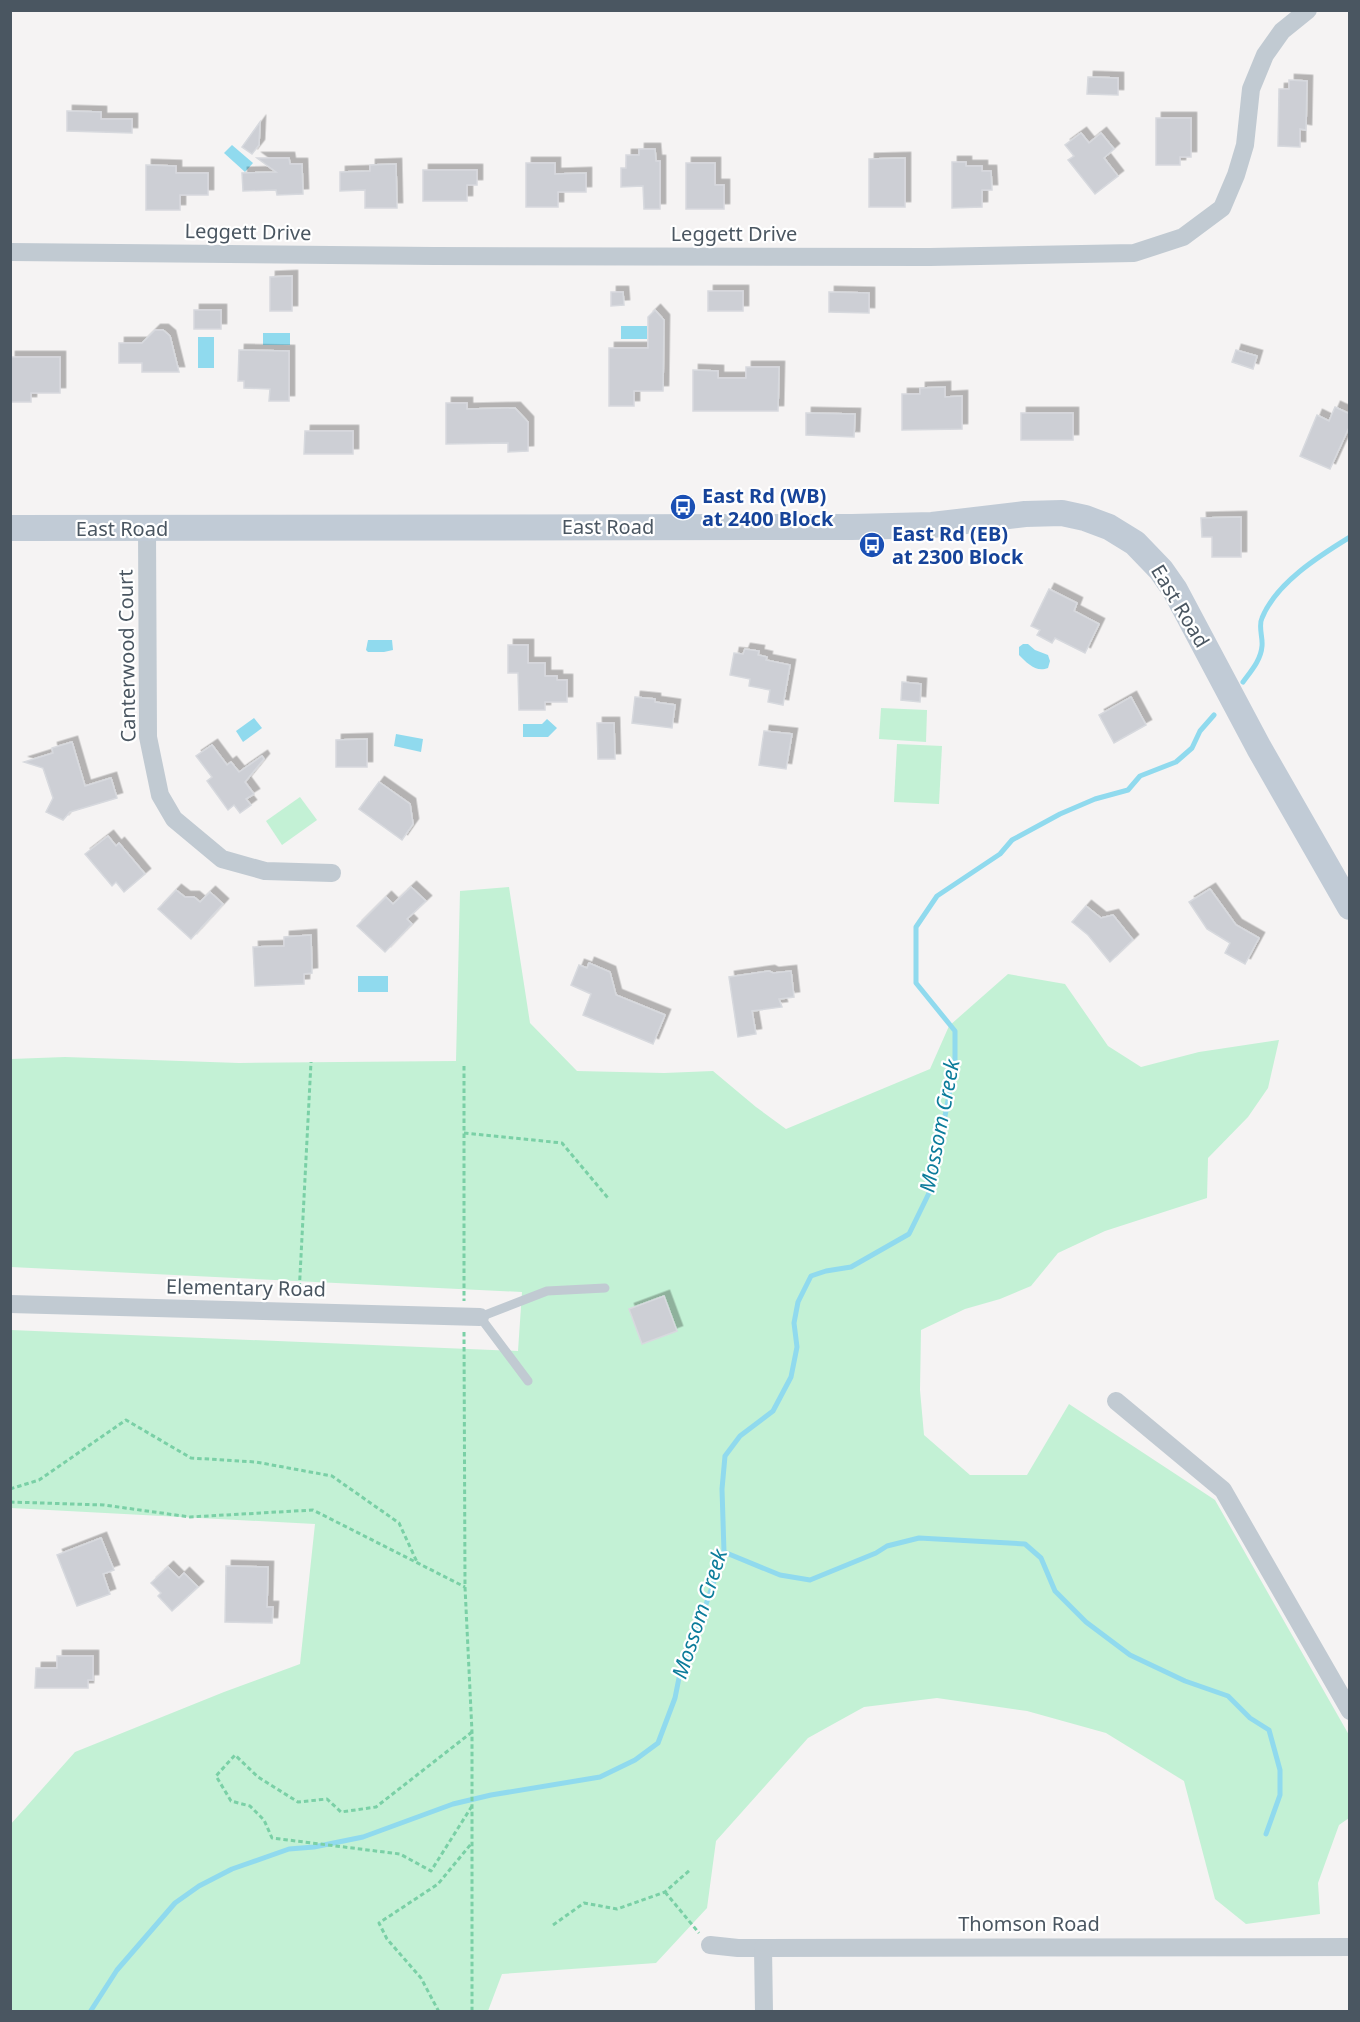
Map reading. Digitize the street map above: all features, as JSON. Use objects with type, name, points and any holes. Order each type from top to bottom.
[{"type":"main road","name":"East Road","points":[[10,528],[852,527],[932,525],[1025,514],[1062,513],[1085,518],[1109,527],[1135,543],[1148,554],[1169,580],[1258,748],[1350,907]]},
{"type":"street","name":"Leggett Drive","points":[[10,252],[824,257],[1134,253],[1183,237],[1222,208],[1236,175],[1245,145],[1251,89],[1265,55],[1282,32],[1308,10]]},
{"type":"street","name":"Canterwood Court","points":[[147,529],[148,737],[160,795],[174,819],[222,859],[265,871],[332,873]]},
{"type":"street","name":"Elementary Road","points":[[10,1304],[480,1317]]},
{"type":"street","points":[[1116,1401],[1223,1490],[1350,1711]]},
{"type":"street","name":"Thomson Road","points":[[710,1946],[763,1948],[1350,1947]]},
{"type":"street","points":[[763,1948],[764,2012]]},
{"type":"lane","points":[[528,1381],[480,1317],[547,1291],[605,1288]]},
{"type":"path","points":[[298,1312],[311,1062]]},
{"type":"path","points":[[464,1133],[562,1143],[608,1198]]},
{"type":"path","points":[[10,1489],[39,1480],[126,1420],[191,1458],[256,1462],[332,1476],[399,1523],[417,1562]]},
{"type":"path","points":[[10,1502],[104,1505],[190,1516],[313,1510],[465,1587],[472,1732],[472,2012]]},
{"type":"path","points":[[472,1732],[376,1807],[341,1812],[327,1799],[298,1802],[258,1777],[235,1755],[216,1776],[231,1801],[250,1806],[264,1820],[272,1838],[400,1854],[431,1871],[472,1805]]},
{"type":"path","points":[[439,2012],[421,1978],[387,1939],[379,1923],[438,1884],[472,1842]]},
{"type":"path","points":[[553,1925],[584,1903],[617,1910],[665,1892],[691,1869]]},
{"type":"path","points":[[665,1892],[710,1946]]},
{"type":"green space","points":[[881,708],[927,710],[926,742],[879,739]]},
{"type":"green space","points":[[897,744],[942,746],[939,804],[894,802]]},
{"type":"green space","points":[[300,797],[317,820],[282,845],[266,821]]},
{"type":"green space","points":[[509,887],[530,1023],[577,1071],[664,1073],[713,1071],[786,1129],[930,1069],[949,1026],[1008,974],[1065,984],[1108,1046],[1141,1067],[1199,1052],[1279,1040],[1268,1088],[1248,1117],[1208,1158],[1207,1198],[1105,1231],[1058,1253],[1031,1286],[1000,1299],[965,1309],[921,1330],[920,1390],[924,1435],[970,1475],[1027,1475],[1069,1404],[1215,1500],[1349,1735],[1349,1818],[1339,1825],[1318,1883],[1320,1914],[1246,1924],[1215,1899],[1184,1781],[1106,1733],[1027,1711],[937,1698],[864,1707],[808,1738],[716,1841],[707,1908],[656,1963],[502,1974],[488,2011],[11,2011],[10,1825],[75,1752],[300,1664],[315,1524],[11,1508],[11,1330],[518,1351],[522,1292],[11,1267],[11,1059],[65,1057],[239,1063],[456,1061],[460,891]]},
{"type":"water","points":[[232,145],[253,163],[245,172],[224,153]]},
{"type":"water","points":[[621,326],[647,326],[647,339],[621,339]]},
{"type":"water","points":[[263,333],[290,333],[290,345],[263,345]]},
{"type":"water","points":[[198,337],[214,337],[214,368],[198,368]]},
{"type":"water","points":[[368,640],[392,640],[393,650],[368,652],[366,650]]},
{"type":"water","points":[[1028,644],[1035,650],[1048,655],[1050,661],[1048,668],[1036,668],[1019,655],[1019,647]]},
{"type":"water","points":[[254,718],[262,728],[243,742],[236,731]]},
{"type":"water","points":[[547,719],[557,728],[548,737],[523,737],[523,724],[542,724]]},
{"type":"water","points":[[396,734],[423,739],[421,752],[394,746]]},
{"type":"water","points":[[358,976],[388,976],[388,992],[358,992]]},
{"type":"building","points":[[1088,77],[1118,78],[1118,95],[1087,94]]},
{"type":"building","points":[[1289,80],[1307,81],[1306,130],[1300,129],[1300,147],[1278,146],[1279,89],[1289,89]]},
{"type":"building","points":[[67,111],[101,112],[101,119],[132,119],[132,133],[67,131]]},
{"type":"building","points":[[1156,118],[1191,118],[1191,157],[1180,157],[1180,165],[1156,165]]},
{"type":"building","points":[[260,122],[259,145],[252,154],[242,147]]},
{"type":"building","points":[[1081,133],[1089,143],[1101,133],[1114,149],[1104,158],[1118,176],[1095,194],[1068,160],[1074,156],[1065,145]]},
{"type":"building","points":[[639,149],[655,149],[656,161],[660,161],[660,209],[644,209],[643,186],[621,187],[621,168],[626,168],[626,155],[639,155]]},
{"type":"building","points":[[257,158],[289,158],[290,164],[302,164],[303,194],[277,195],[276,190],[243,191],[242,173],[276,172]]},
{"type":"building","points":[[905,158],[905,207],[869,207],[869,159]]},
{"type":"building","points":[[952,162],[966,162],[966,166],[982,166],[982,171],[991,171],[992,190],[982,190],[982,207],[952,208]]},
{"type":"building","points":[[526,163],[555,163],[555,174],[586,173],[586,192],[558,192],[558,207],[526,207]]},
{"type":"building","points":[[686,163],[715,163],[715,185],[724,185],[724,209],[686,209]]},
{"type":"building","points":[[396,164],[397,208],[365,208],[365,190],[340,191],[340,172],[370,171],[370,165]]},
{"type":"building","points":[[146,165],[176,166],[176,173],[208,173],[208,195],[180,195],[180,210],[146,210]]},
{"type":"building","points":[[423,170],[477,170],[477,185],[467,185],[467,201],[423,201]]},
{"type":"building","points":[[292,276],[292,311],[270,311],[270,277]]},
{"type":"building","points":[[708,291],[743,291],[743,311],[708,311]]},
{"type":"building","points":[[611,292],[623,292],[624,305],[611,306]]},
{"type":"building","points":[[829,292],[869,293],[869,313],[829,312]]},
{"type":"building","points":[[194,310],[221,310],[221,329],[194,329]]},
{"type":"building","points":[[655,310],[664,320],[663,391],[634,391],[634,406],[609,406],[609,348],[648,348],[648,317]]},
{"type":"building","points":[[155,330],[163,330],[170,336],[179,372],[142,372],[142,363],[119,363],[119,343],[142,343]]},
{"type":"building","points":[[239,350],[289,351],[289,401],[269,401],[270,389],[244,388],[244,381],[238,381]]},
{"type":"building","points":[[1236,350],[1257,356],[1253,369],[1232,362]]},
{"type":"building","points":[[10,357],[60,357],[60,393],[31,393],[31,402],[10,402]]},
{"type":"building","points":[[746,367],[779,367],[778,411],[693,411],[693,370],[718,371],[718,378],[746,378]]},
{"type":"building","points":[[945,387],[945,397],[962,396],[962,429],[902,430],[902,394],[920,394],[920,388]]},
{"type":"building","points":[[446,403],[467,403],[467,409],[515,408],[528,422],[528,451],[508,452],[508,443],[446,444]]},
{"type":"building","points":[[1335,407],[1350,414],[1350,425],[1330,469],[1300,456],[1317,415],[1329,421]]},
{"type":"building","points":[[806,413],[855,414],[854,437],[806,435]]},
{"type":"building","points":[[1021,413],[1073,413],[1073,440],[1021,440]]},
{"type":"building","points":[[305,431],[353,431],[353,454],[304,454]]},
{"type":"building","points":[[1241,517],[1241,557],[1212,557],[1212,537],[1202,537],[1201,518]]},
{"type":"building","points":[[1049,589],[1077,603],[1074,611],[1099,624],[1085,653],[1055,638],[1052,643],[1037,635],[1040,630],[1031,626]]},
{"type":"building","points":[[508,645],[528,645],[528,663],[545,663],[545,676],[557,676],[557,680],[567,680],[567,702],[545,702],[545,710],[519,710],[518,673],[508,673]]},
{"type":"building","points":[[745,649],[759,651],[758,655],[767,657],[766,660],[790,665],[783,705],[768,702],[770,690],[749,686],[750,679],[730,675],[734,653],[743,654]]},
{"type":"building","points":[[902,682],[921,684],[920,702],[901,700]]},
{"type":"building","points":[[635,697],[655,699],[655,702],[675,705],[672,728],[632,723]]},
{"type":"building","points":[[1131,697],[1146,725],[1114,743],[1099,715]]},
{"type":"building","points":[[597,723],[614,723],[615,759],[598,759]]},
{"type":"building","points":[[764,731],[792,734],[786,769],[759,765]]},
{"type":"building","points":[[367,739],[367,767],[336,767],[336,740]]},
{"type":"building","points":[[72,742],[85,786],[111,778],[117,798],[70,812],[63,820],[46,812],[53,798],[43,768],[24,762],[53,753],[52,748]]},
{"type":"building","points":[[212,745],[227,765],[231,762],[239,772],[262,756],[264,759],[245,782],[254,794],[246,799],[251,805],[240,813],[234,805],[228,810],[207,781],[212,777],[196,756]]},
{"type":"building","points":[[379,782],[410,804],[413,824],[402,840],[359,809]]},
{"type":"building","points":[[108,836],[116,846],[119,843],[145,874],[124,892],[116,882],[112,886],[85,854]]},
{"type":"building","points":[[411,887],[426,901],[407,919],[412,924],[385,952],[357,926],[386,897],[393,904]]},
{"type":"building","points":[[1210,889],[1236,925],[1259,938],[1245,964],[1225,953],[1230,943],[1207,929],[1189,902]]},
{"type":"building","points":[[176,890],[185,897],[194,897],[200,902],[210,892],[223,904],[191,939],[158,909]]},
{"type":"building","points":[[1086,906],[1101,918],[1113,915],[1133,940],[1110,962],[1088,935],[1072,922]]},
{"type":"building","points":[[311,935],[312,973],[304,974],[304,984],[255,986],[253,947],[284,946],[284,937]]},
{"type":"building","points":[[589,963],[610,972],[616,995],[665,1015],[653,1044],[583,1015],[591,994],[571,985],[579,965],[587,968]]},
{"type":"building","points":[[769,971],[773,973],[791,971],[794,997],[779,999],[782,1007],[752,1011],[756,1034],[738,1037],[729,977]]},
{"type":"building","points":[[664,1296],[677,1331],[642,1344],[629,1309]]},
{"type":"building","points":[[101,1538],[114,1570],[103,1574],[110,1594],[77,1606],[57,1555]]},
{"type":"building","points":[[226,1566],[268,1567],[267,1607],[273,1607],[272,1623],[225,1622]]},
{"type":"building","points":[[168,1567],[179,1578],[184,1573],[198,1587],[172,1611],[158,1596],[161,1593],[151,1583]]},
{"type":"building","points":[[57,1656],[93,1656],[93,1680],[88,1680],[88,1688],[35,1688],[36,1668],[57,1668]]},
{"type":"waterway","name":"Mossom Creek","points":[[1243,682],[1260,656],[1261,621],[1277,593],[1312,562],[1350,537]]},
{"type":"waterway","name":"Mossom Creek","points":[[90,2012],[117,1970],[175,1903],[199,1886],[232,1869],[289,1849],[314,1847],[363,1837],[453,1804],[491,1795],[600,1777],[635,1760],[658,1743],[675,1698],[680,1673],[690,1651],[724,1552],[722,1489],[725,1456],[740,1436],[773,1411],[791,1377],[797,1347],[794,1323],[798,1302],[811,1276],[851,1267],[909,1234],[931,1189],[955,1064],[955,1031],[916,983],[916,927],[937,896],[1000,854],[1012,840],[1060,814],[1095,799],[1128,790],[1140,776],[1176,762],[1192,748],[1200,731],[1214,715]]},
{"type":"waterway","points":[[724,1552],[780,1575],[810,1580],[876,1553],[887,1546],[919,1538],[1025,1544],[1041,1558],[1055,1591],[1086,1622],[1130,1655],[1185,1681],[1228,1696],[1250,1718],[1269,1730],[1280,1770],[1280,1795],[1266,1834]]},
{"type":"place","name":"East Rd (WB) at 2400 Block","points":[[683,507]]},
{"type":"place","name":"East Rd (EB) at 2300 Block","points":[[872,545]]}]
